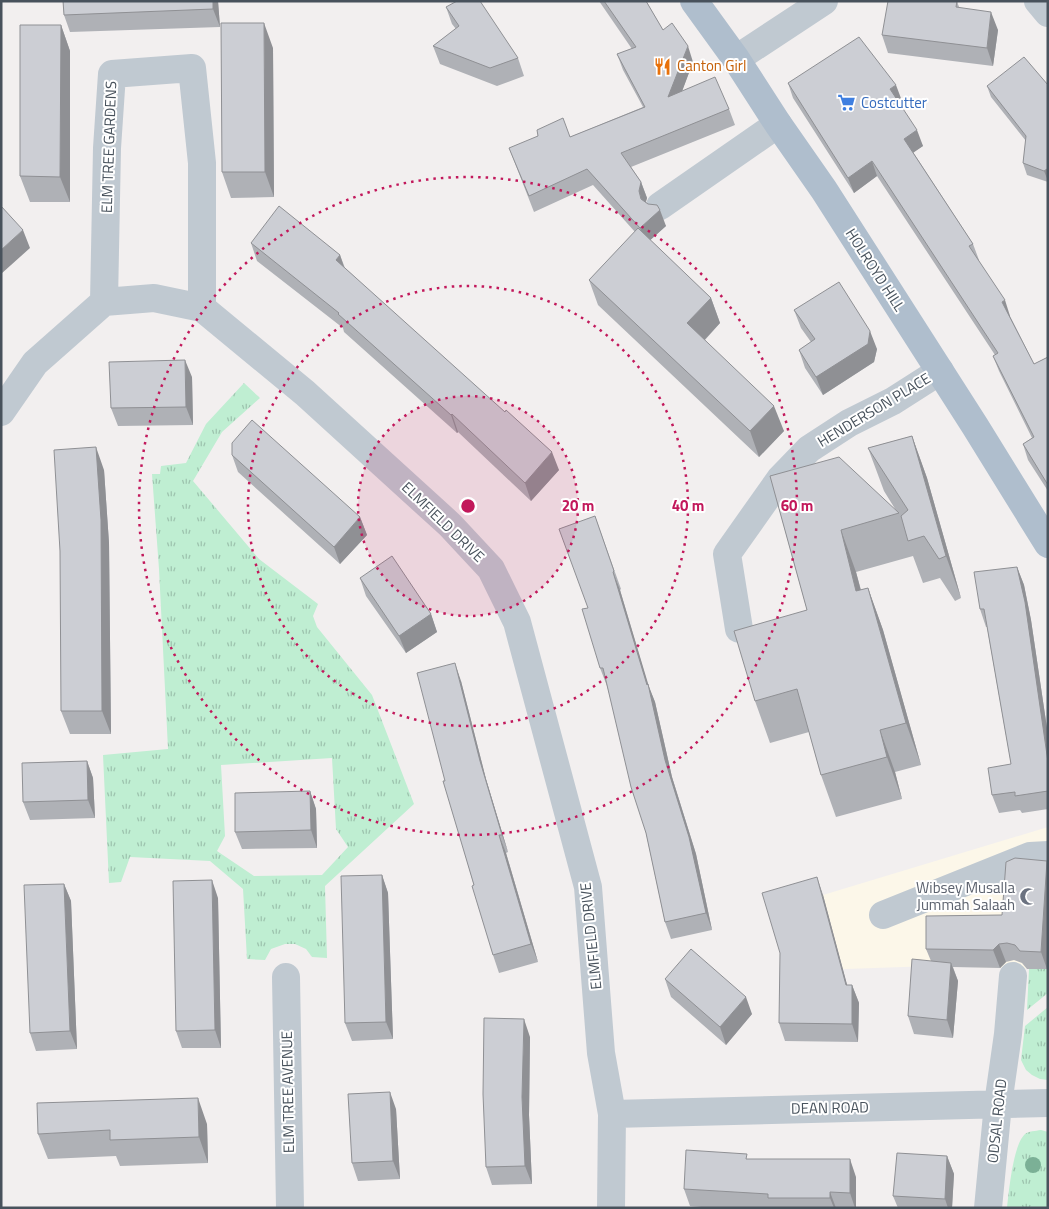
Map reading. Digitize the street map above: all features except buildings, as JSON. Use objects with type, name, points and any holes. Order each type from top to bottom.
[{"type":"main road","name":"HOLROYD HILL","points":[[694,1],[736,59],[829,198],[1048,544]]},
{"type":"street","points":[[736,59],[824,1]]},
{"type":"street","points":[[1038,1],[1048,13]]},
{"type":"street","name":"ELM TREE GARDENS","points":[[104,302],[107,148],[112,74],[192,68],[202,163],[202,308]]},
{"type":"street","points":[[660,206],[778,124]]},
{"type":"street","name":"ELMFIELD DRIVE","points":[[104,302],[154,298],[202,308],[305,392],[450,525],[491,569],[517,622],[588,887],[601,1053],[612,1114],[611,1208]]},
{"type":"street","points":[[1,412],[35,363],[104,302]]},
{"type":"street","name":"HENDERSON PLACE","points":[[739,629],[726,554],[780,479],[808,449],[849,423],[893,400],[940,371]]},
{"type":"street","points":[[883,915],[1030,856],[1048,855]]},
{"type":"street","name":"ODSAL ROAD","points":[[988,1208],[1013,976]]},
{"type":"street","name":"ELM TREE AVENUE","points":[[286,977],[290,1208]]},
{"type":"street","name":"DEAN ROAD","points":[[612,1114],[1048,1103]]},
{"type":"shaded area","points":[[1048,827],[1048,969],[933,966],[786,971],[769,910]]},
{"type":"green space","points":[[244,383],[260,398],[222,432],[193,481],[259,559],[318,604],[313,616],[317,627],[372,695],[414,804],[325,886],[327,958],[312,957],[306,949],[295,944],[285,944],[271,949],[265,960],[247,959],[243,889],[210,861],[130,857],[121,882],[109,883],[103,755],[168,749],[152,474],[160,474],[161,466],[186,463],[206,424]],"holes":[[[332,758],[336,829],[348,847],[322,875],[254,876],[217,851],[225,836],[221,765]]]},
{"type":"green space","points":[[1029,969],[1048,969],[1048,993],[1027,1010]]},
{"type":"green space","points":[[1048,1007],[1048,1080],[1032,1075],[1026,1070],[1021,1060],[1025,1026]]},
{"type":"green space","points":[[1041,1130],[1048,1132],[1048,1208],[1007,1208],[1017,1148],[1025,1134]]},
{"type":"place","name":"Canton Girl","points":[[663,66]]},
{"type":"place","name":"Costcutter","points":[[847,103]]},
{"type":"place","name":"Wibsey Musalla Jummah Salaah","points":[[1029,897]]}]
